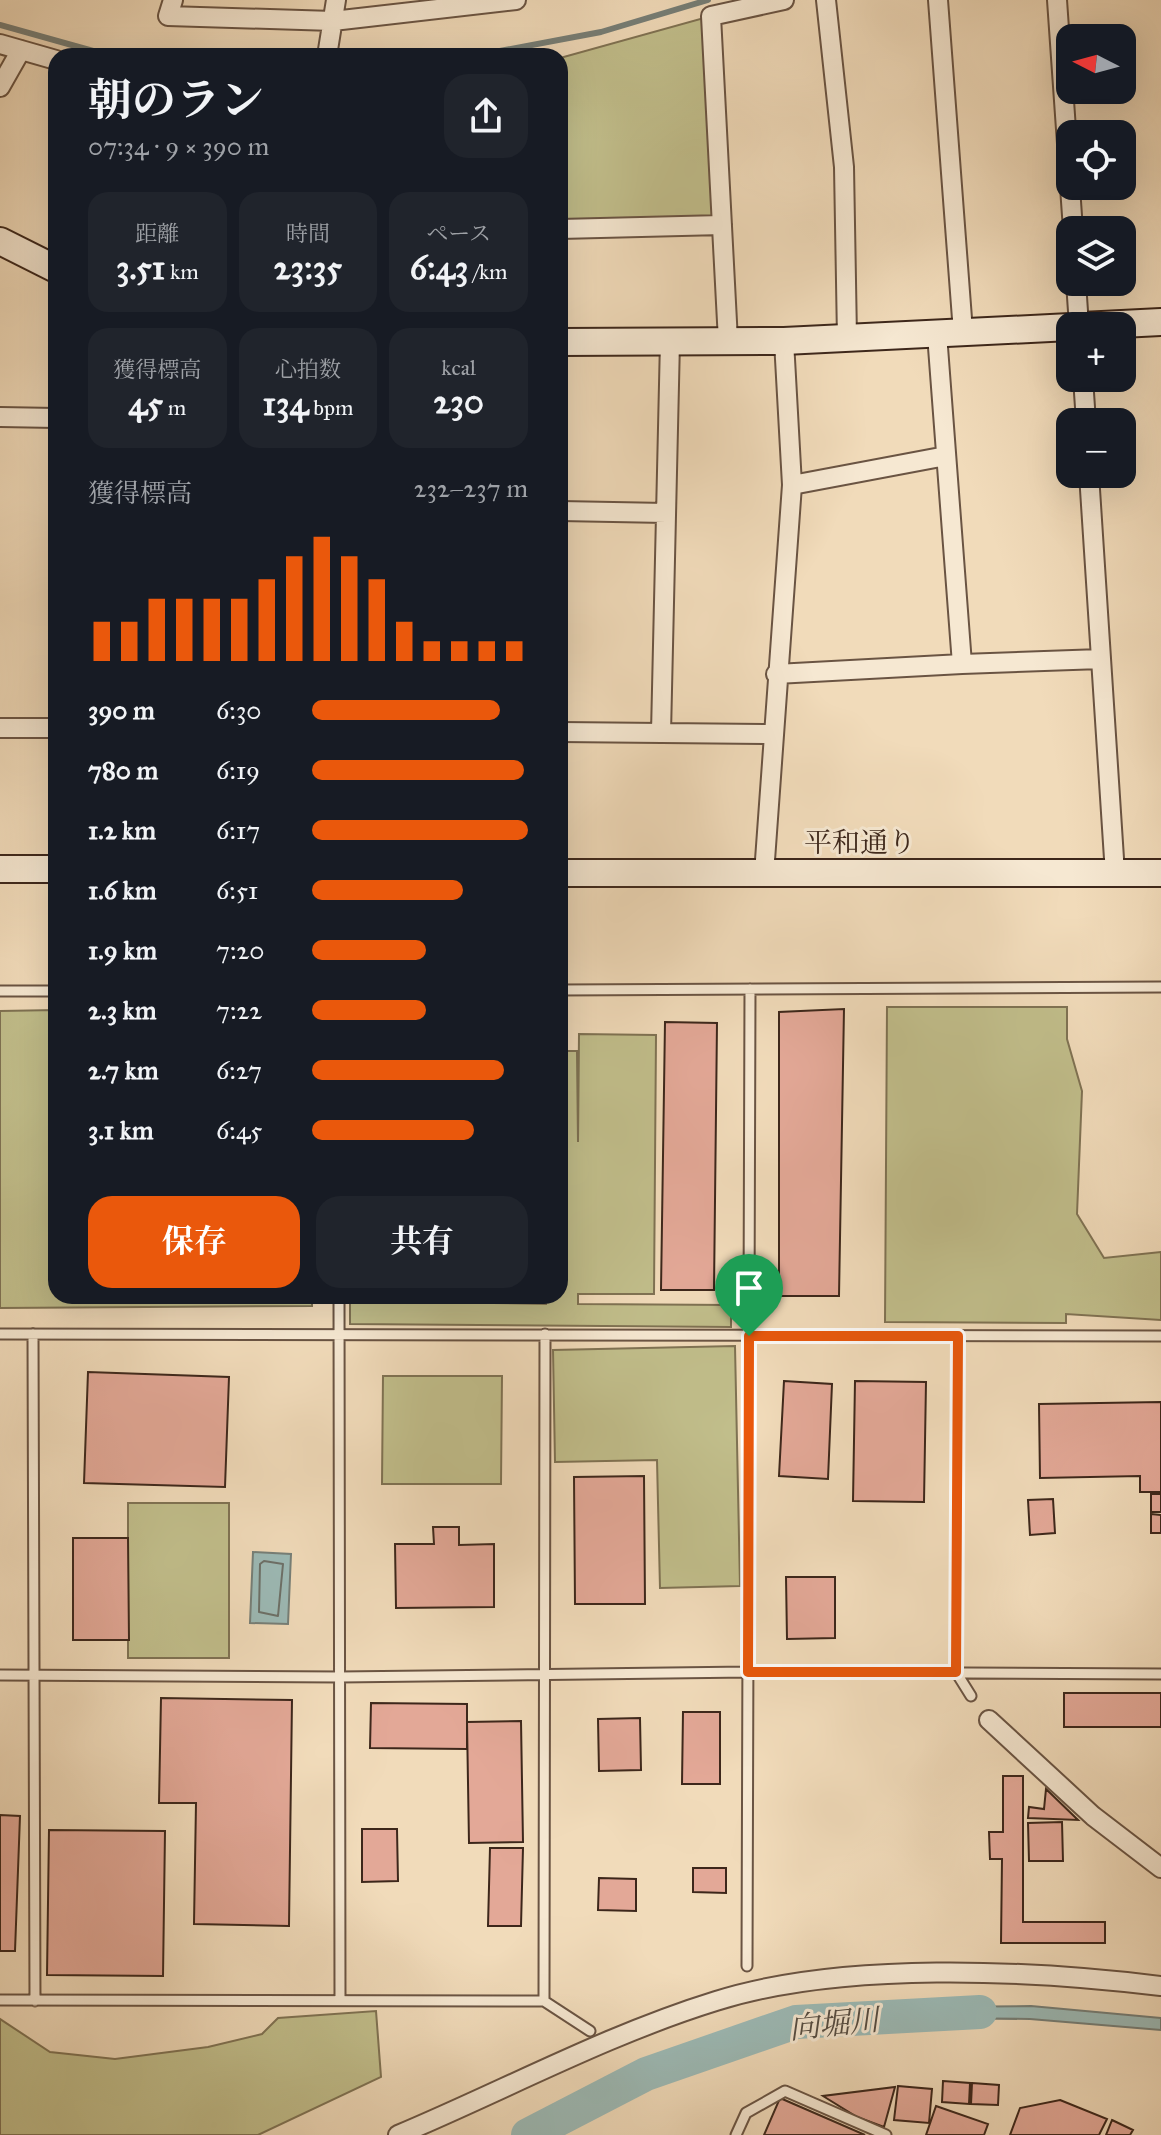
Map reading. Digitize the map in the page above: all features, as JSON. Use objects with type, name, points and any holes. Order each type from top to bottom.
[{"type":"street","points":[[173,0],[168,16],[333,21],[516,0]]},
{"type":"street","points":[[328,48],[336,0]]},
{"type":"street","points":[[728,341],[711,16],[784,0]]},
{"type":"street","points":[[826,0],[844,167],[847,338]]},
{"type":"street","points":[[938,0],[950,333],[946,456],[962,664]]},
{"type":"street","points":[[1057,0],[1072,216]]},
{"type":"street","points":[[0,44],[48,58]]},
{"type":"street","points":[[0,87],[21,50]]},
{"type":"street","points":[[568,229],[722,225]]},
{"type":"street","points":[[0,241],[48,265]]},
{"type":"street","points":[[1136,323],[1161,322]]},
{"type":"street","points":[[568,342],[784,341],[1056,328]]},
{"type":"street","points":[[661,733],[670,341]]},
{"type":"street","points":[[764,874],[792,485],[784,341]]},
{"type":"street","points":[[0,417],[48,418]]},
{"type":"street","points":[[792,485],[946,456]]},
{"type":"street","points":[[1090,488],[1115,874]]},
{"type":"street","points":[[568,511],[666,513]]},
{"type":"street","points":[[776,674],[1101,659]]},
{"type":"street","points":[[0,728],[48,728]]},
{"type":"street","points":[[568,732],[772,734]]},
{"type":"street","points":[[0,869],[48,869]]},
{"type":"street","name":"平和通り","points":[[568,873],[1161,873]]},
{"type":"street","points":[[989,1720],[1093,1816],[1161,1868]]},
{"type":"street","points":[[398,2135],[649,2024],[718,2000],[770,1988],[836,1979],[956,1973],[1036,1975],[1161,1986]]},
{"type":"lane","points":[[568,990],[1161,987]]},
{"type":"lane","points":[[747,1966],[750,989]]},
{"type":"lane","points":[[0,991],[48,991]]},
{"type":"lane","points":[[339,1304],[340,2000]]},
{"type":"lane","points":[[0,1334],[339,1332],[1161,1336]]},
{"type":"lane","points":[[33,1334],[35,2001]]},
{"type":"lane","points":[[544,2001],[545,1334]]},
{"type":"lane","points":[[958,1336],[956,1672],[971,1696]]},
{"type":"lane","points":[[0,1675],[546,1677],[748,1672],[1161,1674]]},
{"type":"lane","points":[[0,2000],[544,2001],[590,2031]]},
{"type":"lane","points":[[736,2135],[746,2113],[785,2091],[886,2135]]},
{"type":"shaded area","points":[[711,16],[722,225],[568,229],[568,56]]},
{"type":"shaded area","points":[[887,1007],[1067,1007],[1067,1039],[1082,1091],[1077,1214],[1104,1258],[1161,1252],[1161,1320],[1066,1314],[1066,1323],[885,1322]]},
{"type":"shaded area","points":[[48,1010],[48,1304],[312,1306],[0,1308],[0,1011]]},
{"type":"shaded area","points":[[579,1034],[656,1035],[654,1294],[578,1294],[578,1304],[731,1305],[731,1327],[350,1324],[350,1304],[568,1304],[568,1051],[577,1051],[578,1142]]},
{"type":"shaded area","points":[[735,1346],[740,1586],[660,1588],[657,1460],[555,1462],[553,1350]]},
{"type":"shaded area","points":[[383,1376],[502,1376],[501,1484],[382,1484]]},
{"type":"shaded area","points":[[128,1503],[229,1503],[229,1658],[128,1658]]},
{"type":"shaded area","points":[[376,2011],[381,2077],[258,2135],[0,2135],[0,2019],[50,2052],[115,2059],[208,2047],[262,2034],[278,2018]]},
{"type":"water","points":[[253,1552],[291,1554],[288,1624],[250,1623]]},
{"type":"water","points":[[1031,2006],[1161,2018],[1161,2030],[1030,2019],[934,2018],[935,2007]]},
{"type":"building","points":[[844,1009],[839,1296],[779,1296],[779,1012]]},
{"type":"building","points":[[665,1022],[717,1023],[714,1290],[661,1290]]},
{"type":"building","points":[[88,1372],[229,1377],[225,1487],[84,1483]]},
{"type":"building","points":[[784,1381],[832,1384],[828,1479],[779,1476]]},
{"type":"building","points":[[855,1381],[926,1382],[924,1502],[853,1501]]},
{"type":"building","points":[[1161,1402],[1161,1492],[1140,1492],[1140,1476],[1040,1478],[1039,1404]]},
{"type":"building","points":[[644,1476],[645,1604],[575,1604],[574,1477]]},
{"type":"building","points":[[1151,1494],[1161,1494],[1161,1512],[1151,1512]]},
{"type":"building","points":[[1053,1499],[1055,1533],[1030,1535],[1028,1500]]},
{"type":"building","points":[[1151,1514],[1161,1515],[1161,1533],[1151,1533]]},
{"type":"building","points":[[433,1527],[459,1527],[459,1545],[494,1544],[494,1607],[396,1608],[395,1544],[434,1544]]},
{"type":"building","points":[[73,1538],[128,1538],[129,1640],[73,1640]]},
{"type":"building","points":[[786,1577],[835,1577],[835,1638],[787,1639]]},
{"type":"building","points":[[1064,1693],[1161,1693],[1161,1727],[1064,1727]]},
{"type":"building","points":[[161,1698],[292,1700],[289,1926],[194,1924],[196,1803],[159,1803]]},
{"type":"building","points":[[371,1703],[467,1704],[467,1749],[370,1748]]},
{"type":"building","points":[[683,1712],[720,1712],[720,1784],[682,1784]]},
{"type":"building","points":[[640,1718],[641,1770],[599,1771],[598,1719]]},
{"type":"building","points":[[521,1721],[523,1842],[469,1843],[467,1722]]},
{"type":"building","points":[[1003,1776],[1023,1776],[1023,1922],[1105,1922],[1105,1943],[1001,1943],[1002,1859],[990,1859],[989,1832],[1003,1832]]},
{"type":"building","points":[[1046,1789],[1078,1820],[1028,1818],[1029,1807],[1044,1809]]},
{"type":"building","points":[[0,1815],[20,1816],[15,1951],[0,1951]]},
{"type":"building","points":[[1062,1822],[1063,1861],[1029,1861],[1028,1823]]},
{"type":"building","points":[[362,1829],[397,1829],[398,1881],[362,1882]]},
{"type":"building","points":[[49,1830],[165,1831],[163,1976],[47,1975]]},
{"type":"building","points":[[490,1848],[523,1848],[521,1926],[488,1926]]},
{"type":"building","points":[[693,1868],[726,1868],[726,1893],[693,1892]]},
{"type":"building","points":[[599,1878],[636,1879],[636,1911],[598,1910]]},
{"type":"building","points":[[943,2081],[970,2083],[969,2104],[942,2102]]},
{"type":"building","points":[[972,2083],[999,2085],[998,2105],[971,2104]]},
{"type":"building","points":[[898,2086],[932,2089],[929,2123],[894,2120]]},
{"type":"building","points":[[895,2087],[884,2127],[857,2117],[823,2096]]},
{"type":"building","points":[[780,2098],[865,2135],[764,2135]]},
{"type":"building","points":[[1060,2100],[1107,2119],[1099,2135],[1010,2135],[1020,2108]]},
{"type":"building","points":[[936,2106],[988,2124],[984,2135],[926,2135]]},
{"type":"building","points":[[1112,2120],[1133,2130],[1130,2135],[1106,2135]]},
{"type":"waterway","points":[[516,48],[601,32],[708,0]]},
{"type":"waterway","points":[[0,25],[82,48]]},
{"type":"waterway","name":"向堀川","points":[[528,2135],[646,2074],[796,2022],[980,2012]]},
{"type":"route","points":[[749,1336],[958,1336],[956,1672],[748,1672],[749,1336]]}]
